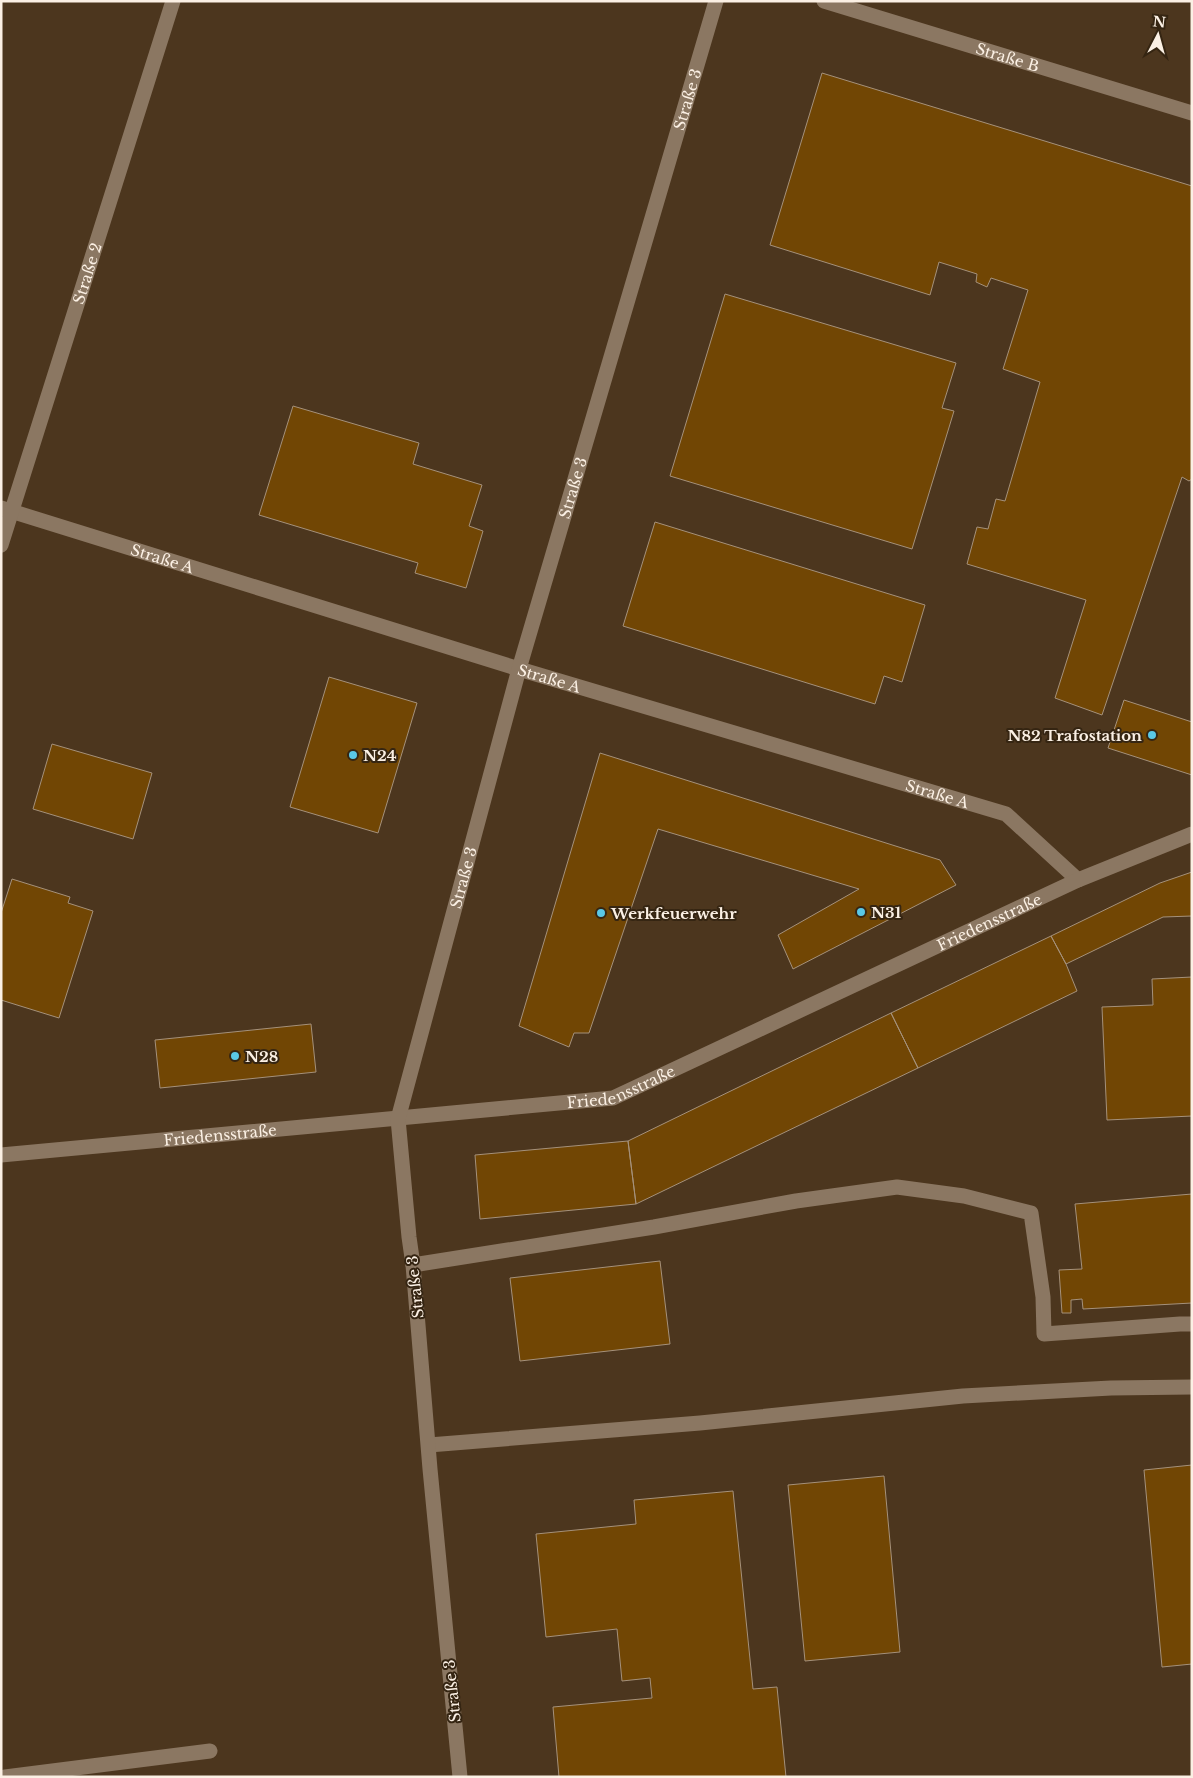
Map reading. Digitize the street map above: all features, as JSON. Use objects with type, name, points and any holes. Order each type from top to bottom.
[{"type":"lane","name":"Straße 2","points":[[1,545],[6,509],[173,1]]},
{"type":"lane","name":"Straße 3","points":[[460,1777],[398,1118],[519,669],[716,1]]},
{"type":"lane","name":"Straße B","points":[[824,1],[1192,113]]},
{"type":"lane","name":"Straße A","points":[[6,509],[519,669],[1006,814],[1078,880]]},
{"type":"lane","name":"Friedensstraße","points":[[1,1155],[613,1098],[1078,880],[1192,834]]},
{"type":"lane","points":[[413,1265],[654,1227],[796,1201],[898,1187],[964,1196],[1031,1213],[1043,1297],[1044,1334],[1192,1324]]},
{"type":"lane","points":[[428,1445],[700,1423],[963,1396],[1111,1388],[1192,1387]]},
{"type":"lane","points":[[5,1777],[210,1751]]},
{"type":"shaded area","points":[[1,1],[1192,1],[1192,1777],[1,1777]]},
{"type":"building","points":[[822,73],[1192,186],[1192,479],[1189,481],[1182,477],[1102,715],[1055,698],[1086,600],[967,564],[977,527],[988,529],[996,499],[1005,501],[1040,382],[1003,369],[1028,290],[991,278],[987,287],[976,282],[977,274],[939,262],[930,295],[770,245]]},
{"type":"building","points":[[725,294],[956,363],[942,408],[954,411],[912,549],[670,476]]},
{"type":"building","points":[[293,406],[419,443],[413,464],[482,485],[469,526],[483,531],[466,588],[415,573],[418,563],[259,515]]},
{"type":"building","points":[[655,522],[925,605],[902,682],[884,676],[875,704],[623,626]]},
{"type":"building","name":"N24","points":[[329,677],[417,703],[378,833],[290,807]]},
{"type":"building","name":"N82 Trafostation","points":[[1124,700],[1192,722],[1192,775],[1108,748]]},
{"type":"building","points":[[52,744],[152,773],[133,839],[33,809]]},
{"type":"building","name":"N31","points":[[600,753],[940,860],[956,885],[793,969],[778,935],[859,889],[658,829],[589,1033],[574,1033],[569,1047],[519,1026]]},
{"type":"building","points":[[1192,872],[1192,916],[1163,917],[1066,964],[1051,936],[1160,883]]},
{"type":"building","points":[[12,879],[70,897],[68,903],[93,911],[59,1018],[1,1000],[1,913]]},
{"type":"building","points":[[1051,936],[1066,964],[1077,991],[918,1068],[891,1013]]},
{"type":"building","points":[[1192,977],[1192,1116],[1107,1120],[1102,1007],[1153,1005],[1152,979]]},
{"type":"building","points":[[891,1013],[918,1068],[636,1204],[628,1141]]},
{"type":"building","name":"N28","points":[[311,1024],[316,1072],[160,1088],[155,1040]]},
{"type":"building","points":[[628,1141],[636,1204],[480,1219],[475,1155]]},
{"type":"building","points":[[1192,1194],[1192,1303],[1083,1309],[1082,1299],[1071,1300],[1071,1313],[1062,1313],[1059,1270],[1082,1269],[1075,1204]]},
{"type":"building","points":[[660,1261],[670,1344],[520,1361],[510,1278]]},
{"type":"building","points":[[1192,1465],[1192,1664],[1162,1667],[1144,1470]]},
{"type":"building","points":[[884,1476],[900,1652],[805,1661],[788,1485]]},
{"type":"building","points":[[733,1491],[753,1689],[777,1687],[786,1777],[559,1777],[553,1707],[652,1698],[650,1678],[622,1681],[617,1629],[546,1637],[536,1534],[636,1524],[634,1500]]},
{"type":"place","name":"N82 Trafostation","points":[[1152,735]]},
{"type":"place","name":"N24","points":[[353,755]]},
{"type":"place","name":"N31","points":[[861,912]]},
{"type":"place","name":"Werkfeuerwehr","points":[[601,913]]},
{"type":"place","name":"N28","points":[[235,1056]]}]
